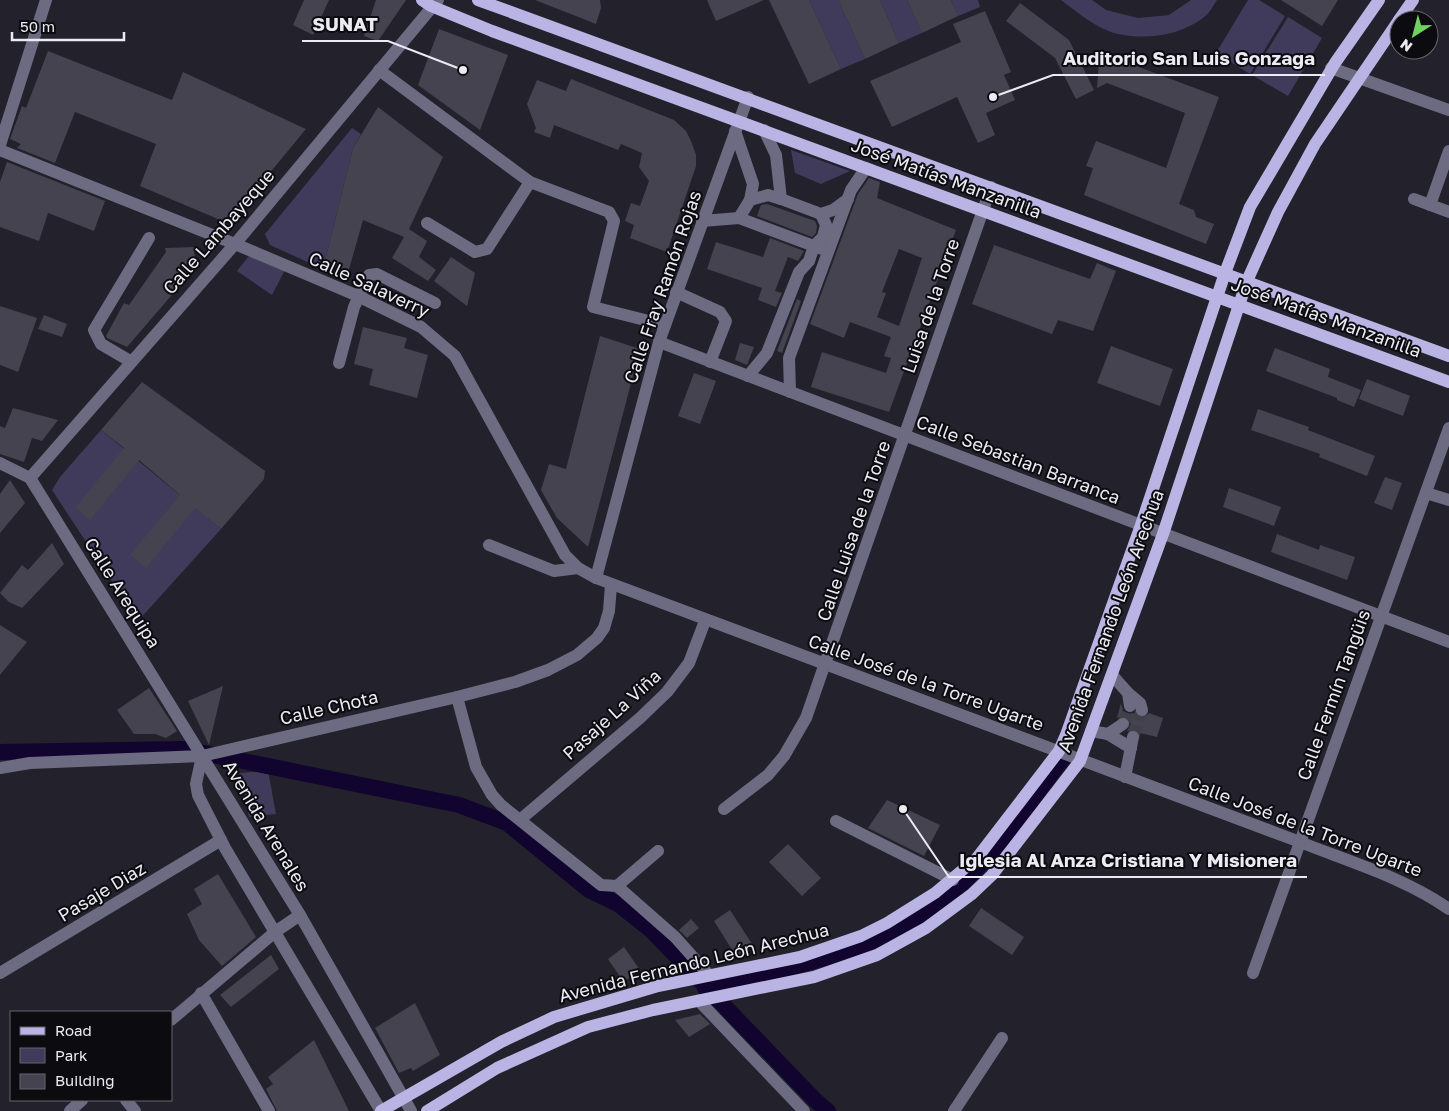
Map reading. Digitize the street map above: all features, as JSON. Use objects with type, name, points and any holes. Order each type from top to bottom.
[{"type":"main road","name":"José Matías Manzanilla","points":[[478,0],[748,97],[1449,356]]},
{"type":"main road","name":"Avenida Fernando León Arechua","points":[[381,1111],[501,1042],[554,1017],[616,997],[709,975],[800,957],[861,936],[912,908],[953,880],[994,839],[1059,751],[1141,525],[1225,273],[1250,207],[1332,68],[1379,0]]},
{"type":"main road","name":"José Matías Manzanilla","points":[[431,2],[737,126],[764,130],[1449,382]]},
{"type":"main road","name":"Avenida Fernando León Arechua","points":[[427,1111],[497,1068],[588,1027],[653,1010],[814,978],[876,955],[926,928],[972,894],[992,875],[1080,760],[1163,534],[1247,281],[1278,212],[1315,144],[1389,34]]},
{"type":"street","points":[[0,145],[46,0]]},
{"type":"street","name":"Calle Lambayeque","points":[[30,478],[130,361],[235,244],[379,70],[431,2]]},
{"type":"street","points":[[1332,68],[1449,110]]},
{"type":"street","points":[[379,70],[530,182],[609,212],[614,217],[593,305],[594,309],[665,325]]},
{"type":"street","name":"Calle Fray Ramón Rojas","points":[[596,578],[659,342],[748,97]]},
{"type":"street","points":[[737,126],[754,184],[750,200],[739,218]]},
{"type":"street","points":[[764,130],[776,156],[781,199]]},
{"type":"street","name":"Calle Salaverry","points":[[0,150],[235,244],[358,296],[421,327],[455,356],[565,555],[578,568],[610,585]]},
{"type":"street","points":[[1430,205],[1449,151]]},
{"type":"street","points":[[790,392],[789,358],[848,199],[858,178],[866,168],[871,170]]},
{"type":"street","points":[[427,223],[475,252],[482,252],[487,249],[530,182]]},
{"type":"street","name":"Luisa de la Torre","points":[[905,436],[991,187]]},
{"type":"street","points":[[750,200],[768,196],[821,214],[833,210],[848,199]]},
{"type":"street","points":[[1414,199],[1449,212]]},
{"type":"street","points":[[748,376],[767,353],[799,272],[809,260],[814,246],[823,237],[826,226],[821,214]]},
{"type":"street","points":[[702,221],[739,218],[829,251]]},
{"type":"street","points":[[130,361],[101,344],[94,330],[149,238]]},
{"type":"street","points":[[340,363],[358,296],[369,275],[378,274],[435,302]]},
{"type":"street","points":[[676,292],[724,316],[726,321],[710,362]]},
{"type":"street","name":"Calle Sebastian Barranca","points":[[659,342],[1449,642]]},
{"type":"street","name":"Calle Fermín Tangüis","points":[[1253,973],[1449,428]]},
{"type":"street","name":"Calle Luisa de la Torre","points":[[724,809],[768,775],[784,756],[806,718],[905,436]]},
{"type":"street","points":[[0,463],[30,478]]},
{"type":"street","name":"Calle Arequipa","points":[[30,478],[202,756]]},
{"type":"street","points":[[1426,493],[1449,500]]},
{"type":"street","points":[[488,545],[554,571],[578,568]]},
{"type":"street","name":"Calle José de la Torre Ugarte","points":[[610,585],[1300,842],[1399,881],[1424,893],[1449,909]]},
{"type":"street","name":"Calle Chota","points":[[0,768],[30,763],[202,756],[516,682],[548,670],[588,646],[604,628],[609,611],[610,585]]},
{"type":"street","name":"Pasaje La Viña","points":[[520,820],[640,718],[667,692],[689,663],[705,621]]},
{"type":"street","points":[[1112,675],[1133,703]]},
{"type":"street","points":[[458,697],[476,767],[501,806],[601,884],[617,886],[674,937],[709,975]]},
{"type":"street","points":[[1108,734],[1123,724]]},
{"type":"street","points":[[1091,731],[1108,734],[1132,742],[1125,777]]},
{"type":"street","name":"Avenida Arenales","points":[[202,756],[196,784],[198,795],[221,840],[381,1111]]},
{"type":"street","name":"Avenida Arenales","points":[[202,756],[300,915],[411,1111]]},
{"type":"street","points":[[836,821],[953,880]]},
{"type":"street","name":"Pasaje Diaz","points":[[0,973],[221,840]]},
{"type":"street","points":[[617,886],[658,851]]},
{"type":"street","points":[[172,1019],[275,932],[300,915]]},
{"type":"street","points":[[201,993],[269,1111]]},
{"type":"street","points":[[700,1002],[804,1111]]},
{"type":"street","points":[[954,1111],[1002,1038]]},
{"type":"street","points":[[70,1111],[81,1101]]},
{"type":"street","points":[[127,1101],[135,1111]]},
{"type":"green space","points":[[809,0],[838,0],[865,59],[841,69]]},
{"type":"green space","points":[[880,0],[907,0],[922,33],[899,43]]},
{"type":"green space","points":[[951,0],[978,0],[980,7],[958,16]]},
{"type":"green space","points":[[1061,0],[1092,0],[1106,10],[1138,18],[1169,15],[1191,0],[1217,0],[1205,16],[1184,29],[1162,35],[1140,37],[1110,32],[1088,20]]},
{"type":"green space","points":[[1248,0],[1259,0],[1285,16],[1250,74],[1216,53]]},
{"type":"green space","points":[[1288,17],[1322,38],[1288,96],[1252,75]]},
{"type":"green space","points":[[352,128],[361,134],[353,148],[323,269],[270,245],[265,234]]},
{"type":"green space","points":[[791,150],[850,171],[821,184],[795,173]]},
{"type":"green space","points":[[249,256],[286,268],[272,295],[237,271]]},
{"type":"green space","points":[[101,430],[221,529],[138,621],[52,490],[60,477]]},
{"type":"green space","points":[[268,771],[276,814],[249,817],[240,773]]},
{"type":"building","points":[[304,0],[329,0],[313,35],[293,25]]},
{"type":"building","points":[[376,0],[406,0],[378,41],[364,36]]},
{"type":"building","points":[[535,0],[600,0],[601,8],[596,24]]},
{"type":"building","points":[[707,0],[764,0],[716,21]]},
{"type":"building","points":[[769,0],[809,0],[841,69],[809,84]]},
{"type":"building","points":[[838,0],[880,0],[899,43],[865,59]]},
{"type":"building","points":[[907,0],[951,0],[958,16],[922,33]]},
{"type":"building","points":[[1281,0],[1338,0],[1322,26]]},
{"type":"building","points":[[1020,3],[1069,40],[1094,90],[1076,99],[1055,58],[1006,21]]},
{"type":"building","points":[[985,11],[1011,72],[1004,75],[1015,100],[986,113],[995,135],[978,143],[957,97],[892,127],[870,81],[961,42],[953,24]]},
{"type":"building","points":[[439,29],[508,55],[480,130],[418,85]]},
{"type":"building","points":[[48,51],[172,100],[183,72],[306,129],[231,220],[225,222],[140,186],[156,144],[75,112],[55,163],[17,148],[21,144],[10,139],[22,106],[26,108]]},
{"type":"building","points":[[1099,59],[1128,63],[1219,97],[1179,204],[1194,210],[1196,217],[1214,224],[1206,244],[1084,195],[1093,168],[1086,166],[1096,141],[1166,168],[1185,113],[1107,83],[1097,88]]},
{"type":"building","points":[[571,79],[674,120],[686,131],[696,155],[696,166],[667,252],[630,238],[634,225],[625,221],[631,203],[640,206],[649,181],[639,167],[642,153],[621,144],[618,150],[554,125],[550,138],[534,132],[536,128],[527,104],[537,80],[566,91]]},
{"type":"building","points":[[378,107],[443,157],[409,229],[427,241],[419,257],[436,270],[428,281],[392,258],[404,237],[363,220],[346,280],[323,269],[353,148]]},
{"type":"building","points":[[7,162],[105,201],[94,231],[48,213],[39,241],[0,227],[0,182]]},
{"type":"building","points":[[869,178],[880,182],[877,198],[956,230],[889,412],[811,387],[822,352],[886,373],[891,358],[884,356],[891,337],[850,322],[844,338],[810,324],[858,194]],"holes":[[[899,249],[922,258],[899,326],[877,317],[886,293],[882,292]]]},
{"type":"building","points":[[767,204],[815,221],[817,226],[816,233],[812,237],[757,216],[761,205]]},
{"type":"building","points":[[770,238],[804,251],[798,261],[788,257],[775,291],[782,293],[776,307],[758,300],[762,288],[707,269],[716,242],[763,257]]},
{"type":"building","points":[[994,245],[1090,279],[1097,263],[1116,271],[1093,331],[1058,320],[1052,334],[972,304]]},
{"type":"building","points":[[194,247],[195,268],[127,347],[107,338],[106,336],[124,303],[129,305],[166,252],[165,248]]},
{"type":"building","points":[[451,257],[475,273],[467,306],[434,281]]},
{"type":"building","points":[[797,299],[801,301],[782,353],[777,351]]},
{"type":"building","points":[[0,306],[37,318],[18,372],[0,365]]},
{"type":"building","points":[[44,315],[67,324],[62,337],[38,329]]},
{"type":"building","points":[[363,327],[407,338],[404,348],[428,355],[417,398],[369,385],[373,369],[354,364]]},
{"type":"building","points":[[600,336],[640,349],[588,547],[557,518],[541,490],[549,464],[566,469]]},
{"type":"building","points":[[740,343],[754,347],[747,365],[735,360]]},
{"type":"building","points":[[1111,346],[1173,369],[1160,406],[1097,383]]},
{"type":"building","points":[[1275,348],[1330,369],[1328,377],[1361,390],[1354,407],[1337,400],[1337,398],[1266,371]]},
{"type":"building","points":[[694,373],[716,381],[700,424],[678,416]]},
{"type":"building","points":[[1367,379],[1410,396],[1403,416],[1359,399]]},
{"type":"building","points":[[142,382],[265,471],[264,479],[221,529],[195,508],[146,568],[130,555],[180,495],[139,460],[90,520],[75,508],[124,448],[101,430]]},
{"type":"building","points":[[13,408],[58,420],[42,441],[32,438],[24,462],[0,454],[0,426],[5,428]]},
{"type":"building","points":[[1258,409],[1309,427],[1308,430],[1375,456],[1367,476],[1319,457],[1320,454],[1251,430]]},
{"type":"building","points":[[1385,477],[1402,483],[1392,510],[1374,503]]},
{"type":"building","points":[[10,480],[25,503],[0,533],[0,494]]},
{"type":"building","points":[[1229,488],[1281,507],[1274,526],[1223,507]]},
{"type":"building","points":[[1277,534],[1319,550],[1320,545],[1355,557],[1347,580],[1271,552]]},
{"type":"building","points":[[52,543],[64,564],[22,608],[9,602],[0,593],[22,565],[28,570]]},
{"type":"building","points":[[0,625],[27,642],[0,675]]},
{"type":"building","points":[[223,686],[209,745],[188,701]]},
{"type":"building","points":[[149,688],[177,731],[166,738],[155,734],[134,734],[117,710]]},
{"type":"building","points":[[1121,703],[1123,711],[1128,714],[1134,713],[1140,718],[1144,718],[1149,713],[1163,718],[1157,737],[1140,733],[1134,729],[1127,731],[1131,724],[1129,719],[1123,716],[1117,718]]},
{"type":"building","points":[[887,800],[940,825],[924,856],[868,828]]},
{"type":"building","points":[[788,844],[821,878],[802,896],[769,862]]},
{"type":"building","points":[[218,874],[256,937],[222,966],[199,940],[187,914],[202,904],[194,889]]},
{"type":"building","points":[[981,908],[1024,937],[1012,955],[969,926]]},
{"type":"building","points":[[730,910],[754,947],[736,956],[714,921]]},
{"type":"building","points":[[691,919],[699,928],[687,938],[679,930]]},
{"type":"building","points":[[624,947],[642,973],[623,981],[608,959]]},
{"type":"building","points":[[271,955],[279,969],[231,1007],[220,995]]},
{"type":"building","points":[[415,1003],[440,1055],[413,1071],[411,1068],[399,1073],[375,1028]]},
{"type":"building","points":[[700,1014],[710,1024],[689,1037],[675,1020]]},
{"type":"building","points":[[314,1040],[349,1111],[277,1111],[266,1089],[273,1084],[268,1077]]},
{"type":"waterway","points":[[0,752],[184,749],[459,805],[507,823],[589,890],[618,904],[651,930],[815,1100],[828,1111]]},
{"type":"waterway","points":[[705,988],[805,964],[838,954],[900,928],[929,910],[956,889],[986,859],[1064,757]]},
{"type":"tunnel","points":[[1123,724],[1130,706]]},
{"type":"tunnel","points":[[1133,737],[1142,710]]},
{"type":"place","name":"SUNAT","points":[[463,70]]},
{"type":"place","name":"Auditorio San Luis Gonzaga","points":[[993,97]]},
{"type":"place","name":"Iglesia Al Anza Cristiana Y Misionera","points":[[903,809]]}]
